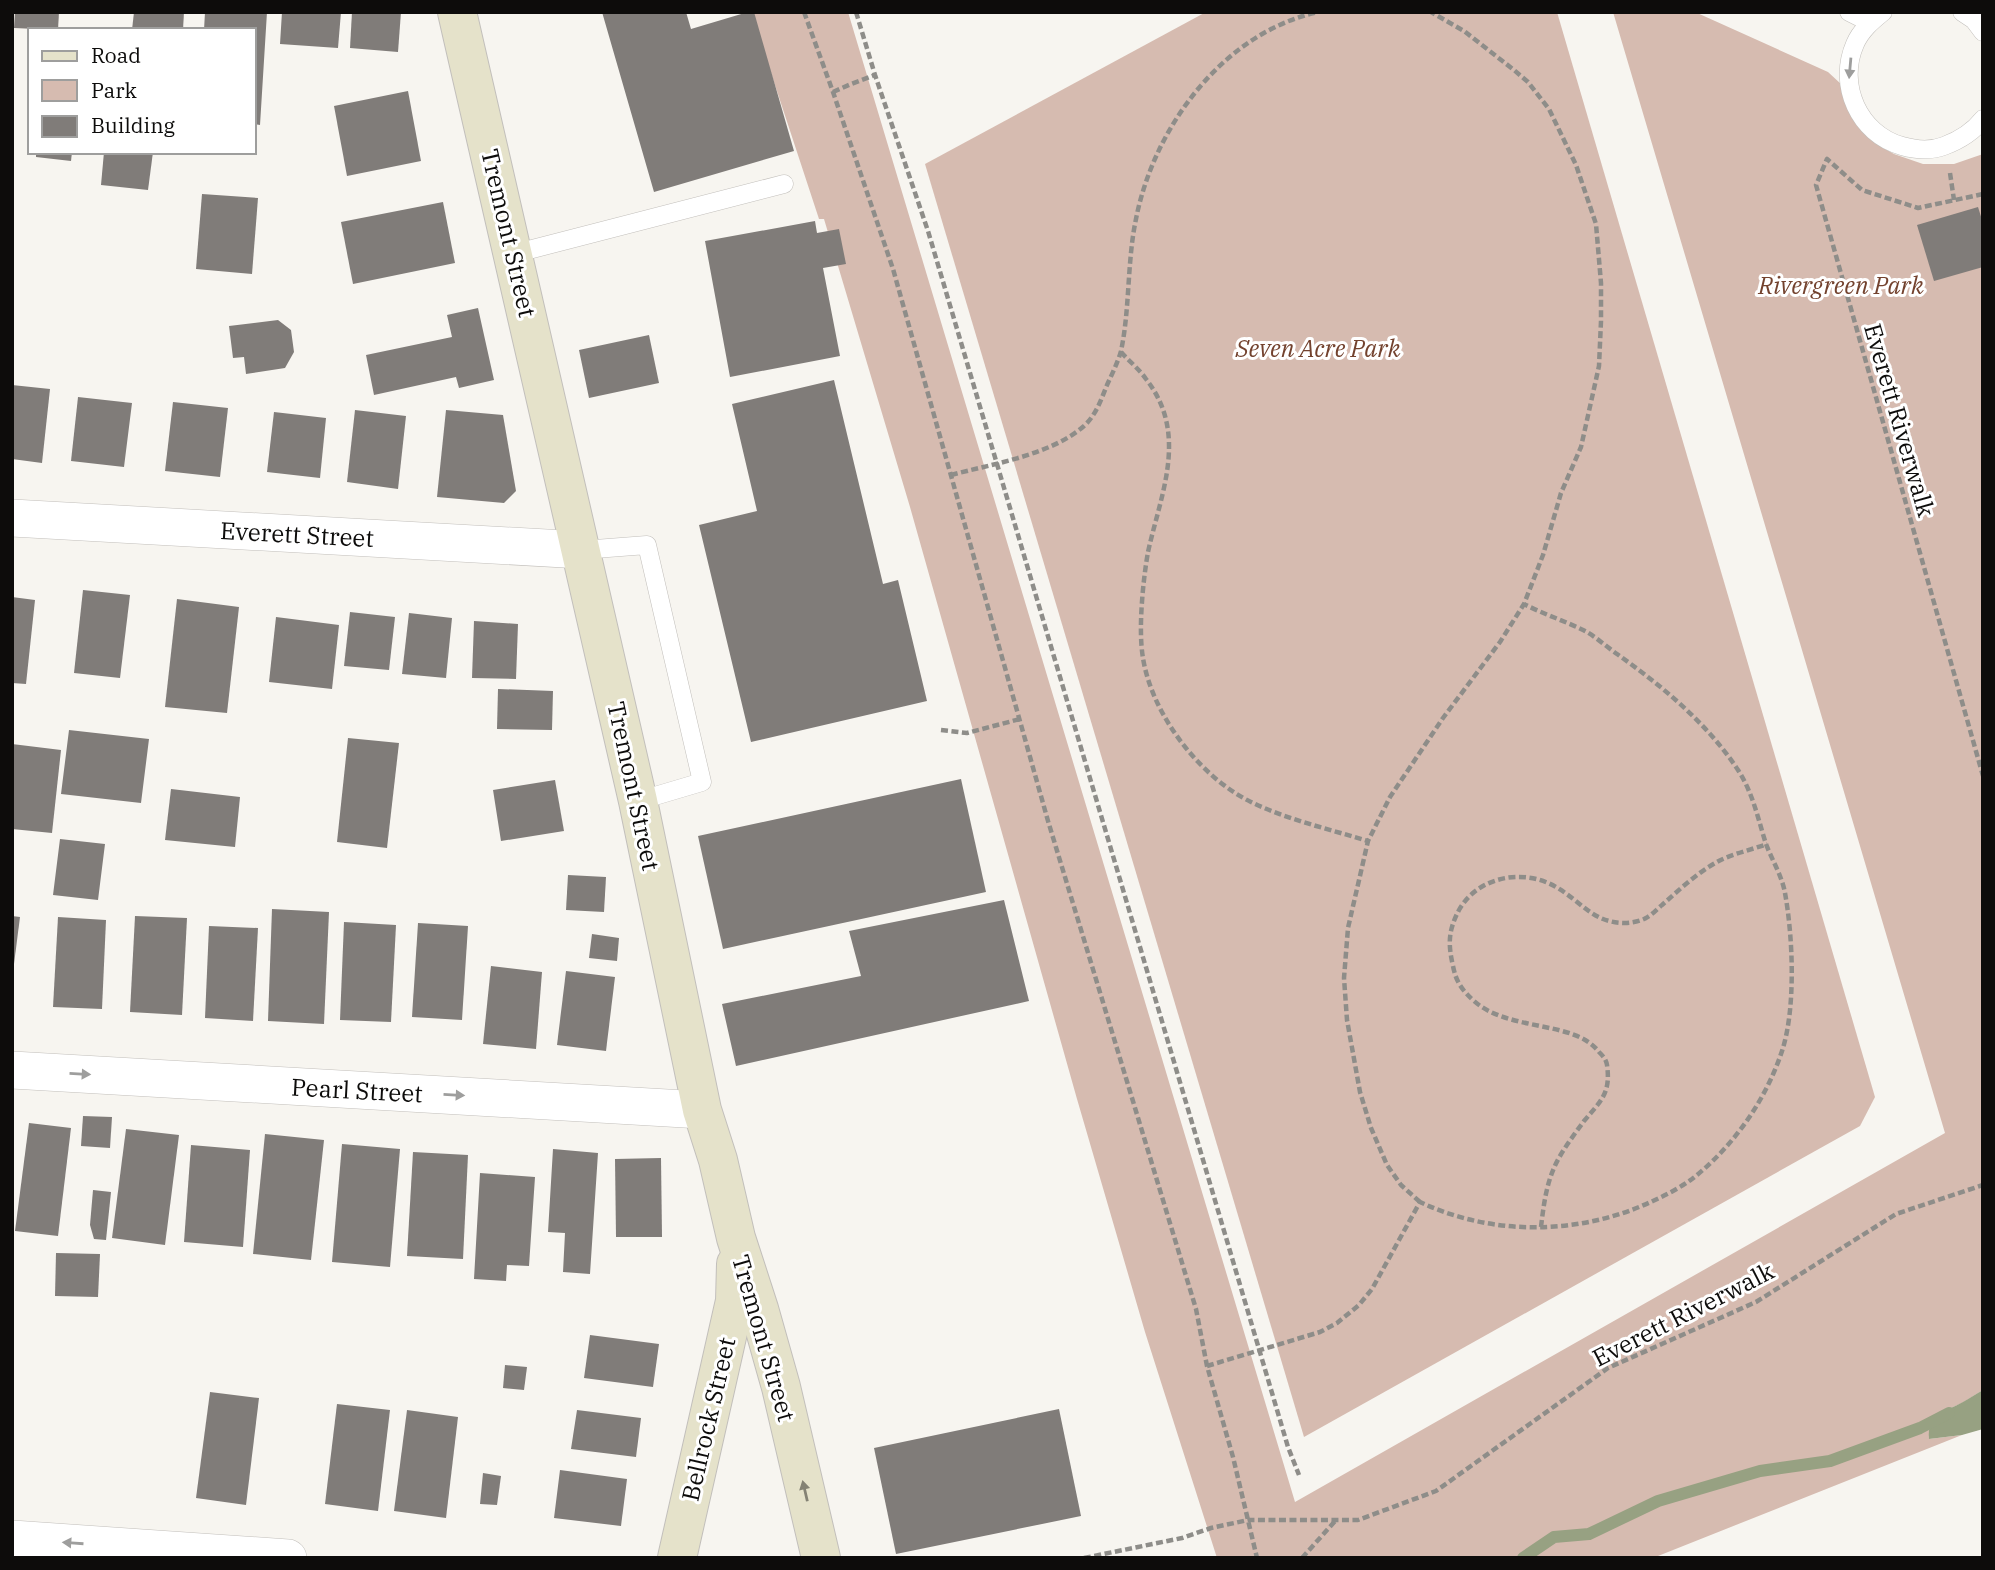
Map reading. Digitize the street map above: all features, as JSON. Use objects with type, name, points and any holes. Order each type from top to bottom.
[{"type":"street","name":"Tremont Street","points":[[457,12],[582,550],[702,1110],[718,1160],[736,1238],[781,1387],[821,1558]]},
{"type":"street","name":"Everett Street","points":[[12,518],[582,550]]},
{"type":"street","name":"Pearl Street","points":[[12,1070],[702,1110]]},
{"type":"street","name":"Bellrock Street","points":[[677,1558],[735,1301],[736,1238]]},
{"type":"street","points":[[12,1539],[288,1558]]},
{"type":"lane","points":[[1849,12],[1876,17],[1856,42],[1848,65],[1849,89],[1858,112],[1872,131],[1891,143],[1914,149],[1937,148],[1959,141],[1983,119]]},
{"type":"lane","points":[[1962,12],[1974,20],[1983,32]]},
{"type":"lane","points":[[513,254],[784,184]]},
{"type":"lane","points":[[582,550],[647,545],[702,782],[638,802]]},
{"type":"path","points":[[804,12],[893,269],[1048,821],[1196,1309],[1207,1366],[1233,1457],[1256,1558]]},
{"type":"path","points":[[856,12],[928,230],[1288,1447],[1299,1475]]},
{"type":"path","points":[[951,475],[1055,444],[1085,425],[1096,411],[1121,352],[1135,221],[1144,185],[1175,120],[1186,103],[1213,74],[1251,42],[1285,22],[1318,12]]},
{"type":"path","points":[[1431,12],[1482,44],[1528,82],[1549,109],[1576,165],[1596,225],[1601,284],[1599,366],[1581,447],[1561,493],[1543,555],[1524,604],[1390,797],[1368,841],[1348,928],[1344,978],[1347,1020],[1360,1092],[1371,1128],[1387,1165],[1402,1185],[1420,1202],[1472,1221],[1505,1226],[1541,1227],[1593,1222],[1641,1207],[1683,1185],[1715,1159],[1764,1094],[1783,1049],[1792,997],[1785,891],[1753,799],[1739,771],[1717,741],[1678,701],[1587,632],[1524,604]]},
{"type":"path","points":[[833,92],[875,75]]},
{"type":"path","name":"Everett Riverwalk","points":[[1983,194],[1918,208],[1862,190],[1828,159],[1816,185],[1983,776]]},
{"type":"path","points":[[1121,352],[1147,379],[1160,400],[1170,445],[1170,463],[1164,494],[1148,553],[1142,608],[1143,658],[1156,701],[1187,750],[1218,781],[1250,802],[1290,818],[1368,841]]},
{"type":"path","points":[[941,730],[967,733],[1020,719]]},
{"type":"path","points":[[1541,1227],[1549,1180],[1559,1158],[1604,1099],[1608,1083],[1607,1061],[1594,1045],[1578,1035],[1509,1020],[1484,1009],[1461,990],[1449,950],[1451,925],[1464,901],[1489,883],[1507,877],[1529,877],[1555,886],[1595,916],[1609,922],[1628,923],[1646,919],[1717,862],[1767,844]]},
{"type":"path","name":"Everett Riverwalk","points":[[1084,1558],[1182,1538],[1210,1528],[1248,1520],[1358,1520],[1436,1491],[1608,1368],[1756,1302],[1896,1214],[1983,1185]]},
{"type":"path","points":[[1207,1366],[1320,1332],[1337,1323],[1359,1305],[1372,1289],[1420,1202]]},
{"type":"path","points":[[1302,1558],[1336,1520]]},
{"type":"green space","name":"Rivergreen Park","points":[[751,12],[848,12],[1295,1502],[1945,1133],[1613,12],[1695,12],[1828,72],[1841,84],[1859,124],[1880,146],[1894,154],[1923,164],[1954,164],[1983,154],[1983,1390],[1938,1415],[1931,1424],[1929,1439],[1962,1435],[1653,1558],[1217,1558],[1145,1332],[910,507],[824,219],[819,219]]},
{"type":"green space","name":"Seven Acre Park","points":[[1206,12],[1557,12],[1875,1097],[1860,1126],[1304,1437],[925,164]]},
{"type":"shaded area","points":[[1983,1390],[1983,1429],[1929,1439],[1931,1424],[1938,1414]]},
{"type":"building","points":[[15,12],[59,12],[58,28],[14,28]]},
{"type":"building","points":[[134,12],[184,12],[183,28],[132,28]]},
{"type":"building","points":[[205,12],[267,12],[260,125],[256,124],[256,28],[204,28]]},
{"type":"building","points":[[282,12],[341,12],[338,48],[280,44]]},
{"type":"building","points":[[352,12],[401,12],[398,52],[350,48]]},
{"type":"building","points":[[602,12],[686,12],[691,29],[754,12],[794,151],[654,192]]},
{"type":"building","points":[[408,91],[421,161],[347,176],[334,106]]},
{"type":"building","points":[[36,154],[72,154],[71,161],[36,157]]},
{"type":"building","points":[[104,154],[153,154],[148,190],[101,185]]},
{"type":"building","points":[[202,194],[258,198],[252,274],[196,269]]},
{"type":"building","points":[[443,202],[455,263],[353,284],[341,222]]},
{"type":"building","points":[[1978,207],[1983,223],[1983,267],[1934,281],[1917,225]]},
{"type":"building","points":[[815,221],[817,233],[839,229],[846,264],[823,268],[840,356],[730,377],[705,241]]},
{"type":"building","points":[[478,308],[494,380],[459,388],[456,377],[374,395],[366,355],[452,337],[447,315]]},
{"type":"building","points":[[278,320],[291,330],[294,352],[285,368],[246,374],[244,357],[233,358],[229,326]]},
{"type":"building","points":[[649,335],[659,383],[589,398],[579,350]]},
{"type":"building","points":[[834,380],[883,584],[898,580],[927,701],[751,742],[699,525],[757,511],[732,404]]},
{"type":"building","points":[[12,385],[50,389],[42,463],[12,459]]},
{"type":"building","points":[[78,397],[132,403],[124,467],[71,461]]},
{"type":"building","points":[[173,402],[228,408],[220,477],[165,471]]},
{"type":"building","points":[[355,410],[406,416],[398,489],[347,482]]},
{"type":"building","points":[[446,410],[503,415],[516,491],[504,503],[437,497]]},
{"type":"building","points":[[274,412],[326,418],[320,478],[267,472]]},
{"type":"building","points":[[83,590],[130,595],[120,678],[74,673]]},
{"type":"building","points":[[12,597],[35,600],[26,684],[12,683]]},
{"type":"building","points":[[177,599],[239,607],[227,713],[165,707]]},
{"type":"building","points":[[350,612],[395,617],[389,670],[344,666]]},
{"type":"building","points":[[409,613],[452,618],[446,678],[402,674]]},
{"type":"building","points":[[276,617],[339,625],[332,689],[269,682]]},
{"type":"building","points":[[474,621],[518,624],[516,679],[472,678]]},
{"type":"building","points":[[498,689],[553,691],[552,730],[497,729]]},
{"type":"building","points":[[69,730],[149,739],[141,803],[61,794]]},
{"type":"building","points":[[348,738],[399,743],[387,848],[337,842]]},
{"type":"building","points":[[12,744],[61,750],[52,833],[12,829]]},
{"type":"building","points":[[961,779],[986,892],[723,949],[698,836]]},
{"type":"building","points":[[555,780],[564,831],[501,841],[493,790]]},
{"type":"building","points":[[171,789],[240,797],[235,847],[165,840]]},
{"type":"building","points":[[60,839],[105,844],[98,900],[53,895]]},
{"type":"building","points":[[568,875],[606,877],[604,912],[566,910]]},
{"type":"building","points":[[1004,900],[1029,1001],[736,1066],[722,1004],[861,976],[849,931]]},
{"type":"building","points":[[272,909],[329,912],[324,1024],[268,1021]]},
{"type":"building","points":[[12,916],[20,917],[14,964],[12,964]]},
{"type":"building","points":[[135,916],[187,918],[182,1015],[130,1012]]},
{"type":"building","points":[[58,917],[106,920],[102,1009],[53,1007]]},
{"type":"building","points":[[344,922],[396,925],[391,1022],[340,1020]]},
{"type":"building","points":[[418,923],[468,926],[462,1020],[412,1017]]},
{"type":"building","points":[[209,926],[258,928],[253,1021],[205,1018]]},
{"type":"building","points":[[592,934],[619,938],[617,961],[589,958]]},
{"type":"building","points":[[491,966],[542,972],[536,1049],[483,1044]]},
{"type":"building","points":[[566,971],[615,977],[606,1051],[557,1045]]},
{"type":"building","points":[[83,1116],[112,1117],[110,1148],[81,1146]]},
{"type":"building","points":[[29,1123],[71,1128],[58,1236],[15,1231]]},
{"type":"building","points":[[126,1129],[179,1135],[165,1245],[112,1238]]},
{"type":"building","points":[[265,1134],[324,1140],[311,1260],[253,1254]]},
{"type":"building","points":[[342,1144],[400,1149],[390,1267],[332,1262]]},
{"type":"building","points":[[191,1145],[250,1150],[243,1247],[184,1242]]},
{"type":"building","points":[[553,1149],[598,1153],[590,1274],[563,1272],[565,1233],[548,1232]]},
{"type":"building","points":[[413,1152],[468,1155],[463,1259],[407,1256]]},
{"type":"building","points":[[661,1158],[662,1237],[616,1237],[615,1159]]},
{"type":"building","points":[[480,1173],[535,1177],[529,1266],[507,1265],[506,1281],[474,1279]]},
{"type":"building","points":[[93,1190],[111,1192],[106,1240],[94,1239],[90,1225]]},
{"type":"building","points":[[56,1253],[100,1254],[98,1297],[55,1296]]},
{"type":"building","points":[[590,1335],[659,1344],[653,1387],[584,1378]]},
{"type":"building","points":[[505,1365],[527,1367],[524,1390],[503,1388]]},
{"type":"building","points":[[210,1392],[259,1398],[246,1505],[196,1498]]},
{"type":"building","points":[[337,1404],[390,1410],[378,1511],[325,1504]]},
{"type":"building","points":[[1059,1409],[1081,1516],[896,1554],[874,1448]]},
{"type":"building","points":[[407,1410],[458,1417],[446,1518],[394,1511]]},
{"type":"building","points":[[577,1410],[641,1418],[636,1457],[571,1449]]},
{"type":"building","points":[[560,1470],[627,1479],[621,1526],[554,1518]]},
{"type":"building","points":[[483,1473],[501,1476],[497,1505],[480,1504]]},
{"type":"waterway","points":[[1523,1558],[1554,1537],[1589,1534],[1658,1501],[1760,1471],[1830,1461],[1920,1428],[1949,1413]]}]
